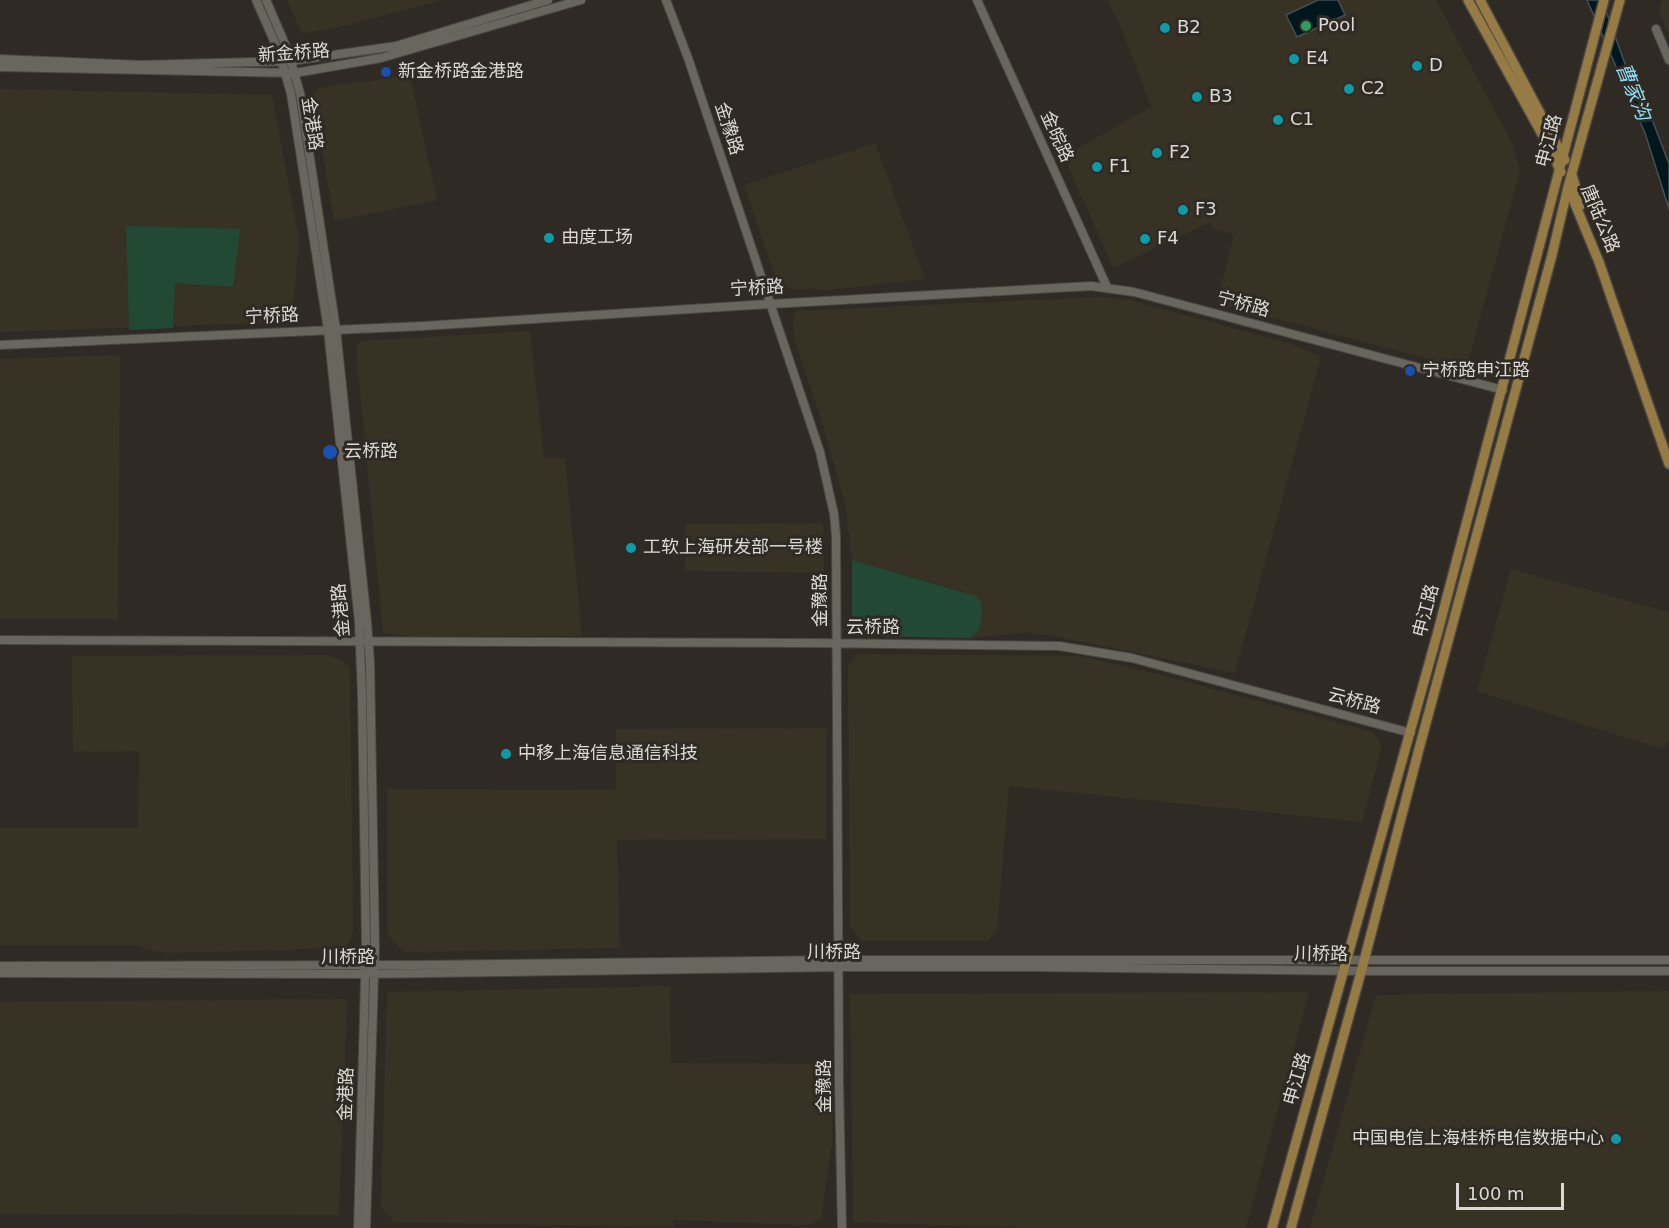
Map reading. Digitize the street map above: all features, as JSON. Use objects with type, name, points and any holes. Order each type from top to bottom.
[{"type":"main road","name":"唐陆公路","points":[[1468,0],[1547,143],[1568,187],[1609,288],[1669,464]]},
{"type":"main road","name":"唐陆公路","points":[[1480,0],[1572,174],[1584,214],[1615,289],[1669,447]]},
{"type":"main road","name":"申江路","points":[[1272,1228],[1411,733],[1604,0]]},
{"type":"main road","name":"申江路","points":[[1291,1228],[1363,966],[1552,255],[1568,187],[1620,0]]},
{"type":"street","name":"金港路","points":[[256,0],[287,61]]},
{"type":"street","name":"金港路","points":[[266,0],[290,73],[332,329],[365,642],[370,964],[366,1228]]},
{"type":"street","name":"新金桥路","points":[[0,58],[141,65],[287,61],[396,46],[548,0]]},
{"type":"street","name":"新金桥路","points":[[0,67],[290,73],[381,58],[581,0]]},
{"type":"street","name":"金豫路","points":[[666,0],[688,58],[820,452],[831,493],[836,536],[842,1228]]},
{"type":"street","name":"金皖路","points":[[977,0],[1107,287]]},
{"type":"street","points":[[1656,29],[1669,60]]},
{"type":"street","name":"宁桥路","points":[[0,345],[423,326],[1078,286],[1107,287],[1134,292],[1503,390]]},
{"type":"street","name":"云桥路","points":[[0,640],[1035,645],[1108,653],[1411,733]]},
{"type":"street","name":"川桥路","points":[[1363,966],[1669,960]]},
{"type":"street","name":"川桥路","points":[[0,966],[839,964],[1669,970]]},
{"type":"street","name":"川桥路","points":[[0,973],[370,974],[839,964]]},
{"type":"street","name":"金港路","points":[[358,1228],[370,974]]},
{"type":"shaded area","points":[[287,0],[440,0],[349,25],[302,34]]},
{"type":"shaded area","points":[[1107,0],[1436,0],[1513,145],[1520,171],[1466,369],[1217,303],[1234,235],[1214,229],[1210,222],[1113,268],[1064,156],[1151,107],[1119,22]]},
{"type":"shaded area","points":[[1662,0],[1669,0],[1669,35],[1659,11]]},
{"type":"shaded area","points":[[410,76],[437,200],[334,221],[313,94],[319,87]]},
{"type":"shaded area","points":[[0,89],[272,95],[299,239],[292,322],[0,332]]},
{"type":"shaded area","points":[[875,143],[925,279],[829,290],[791,289],[784,286],[773,271],[744,185]]},
{"type":"shaded area","points":[[1100,297],[1130,300],[1289,343],[1321,357],[1235,673],[1049,635],[1020,633],[970,638],[979,630],[965,592],[852,560],[845,503],[820,415],[794,338],[793,320],[796,311]]},
{"type":"shaded area","points":[[530,331],[544,458],[565,458],[582,636],[411,636],[383,633],[356,349],[360,341]]},
{"type":"shaded area","points":[[120,355],[118,619],[0,619],[0,359]]},
{"type":"shaded area","points":[[823,523],[824,573],[685,571],[686,524]]},
{"type":"shaded area","points":[[1511,569],[1669,612],[1669,740],[1662,749],[1477,691]]},
{"type":"shaded area","points":[[857,654],[1080,656],[1161,675],[1373,732],[1382,746],[1362,822],[1009,786],[997,930],[988,941],[862,941],[850,925],[848,667]]},
{"type":"shaded area","points":[[329,655],[350,667],[353,932],[350,942],[343,948],[167,953],[136,945],[0,945],[0,828],[138,828],[139,751],[73,752],[72,656]]},
{"type":"shaded area","points":[[826,728],[826,839],[617,840],[620,948],[406,952],[393,942],[387,932],[387,789],[616,790],[616,729]]},
{"type":"shaded area","points":[[670,986],[671,1063],[831,1064],[832,1144],[821,1219],[808,1225],[673,1220],[674,1227],[395,1222],[381,1208],[387,992]]},
{"type":"shaded area","points":[[1669,991],[1669,1228],[1310,1228],[1376,995]]},
{"type":"shaded area","points":[[1309,992],[1246,1228],[1030,1228],[853,1222],[850,994]]},
{"type":"shaded area","points":[[347,999],[339,1215],[0,1214],[0,1002]]},
{"type":"green space","points":[[126,226],[240,229],[233,287],[175,283],[173,328],[129,330]]},
{"type":"green space","points":[[852,560],[976,596],[981,603],[982,614],[979,630],[970,638],[871,636],[859,631],[852,620]]},
{"type":"water","name":"Pool","points":[[1318,0],[1338,0],[1345,15],[1297,37],[1286,15]]},
{"type":"water","name":"曹家沟","points":[[1587,0],[1602,0],[1625,64],[1650,114],[1669,164],[1669,209],[1645,133]]},
{"type":"place","name":"Pool","points":[[1306,26]]},
{"type":"place","name":"B2","points":[[1165,28]]},
{"type":"place","name":"E4","points":[[1294,59]]},
{"type":"place","name":"D","points":[[1417,66]]},
{"type":"place","name":"新金桥路金港路","points":[[386,72]]},
{"type":"place","name":"C2","points":[[1349,89]]},
{"type":"place","name":"B3","points":[[1197,97]]},
{"type":"place","name":"C1","points":[[1278,120]]},
{"type":"place","name":"F2","points":[[1157,153]]},
{"type":"place","name":"F1","points":[[1097,167]]},
{"type":"place","name":"F3","points":[[1183,210]]},
{"type":"place","name":"由度工场","points":[[549,238]]},
{"type":"place","name":"F4","points":[[1145,239]]},
{"type":"place","name":"宁桥路申江路","points":[[1410,371]]},
{"type":"place","name":"云桥路","points":[[330,452]]},
{"type":"place","name":"工软上海研发部一号楼","points":[[631,548]]},
{"type":"place","name":"中移上海信息通信科技","points":[[506,754]]},
{"type":"place","name":"中国电信上海桂桥电信数据中心","points":[[1616,1139]]}]
